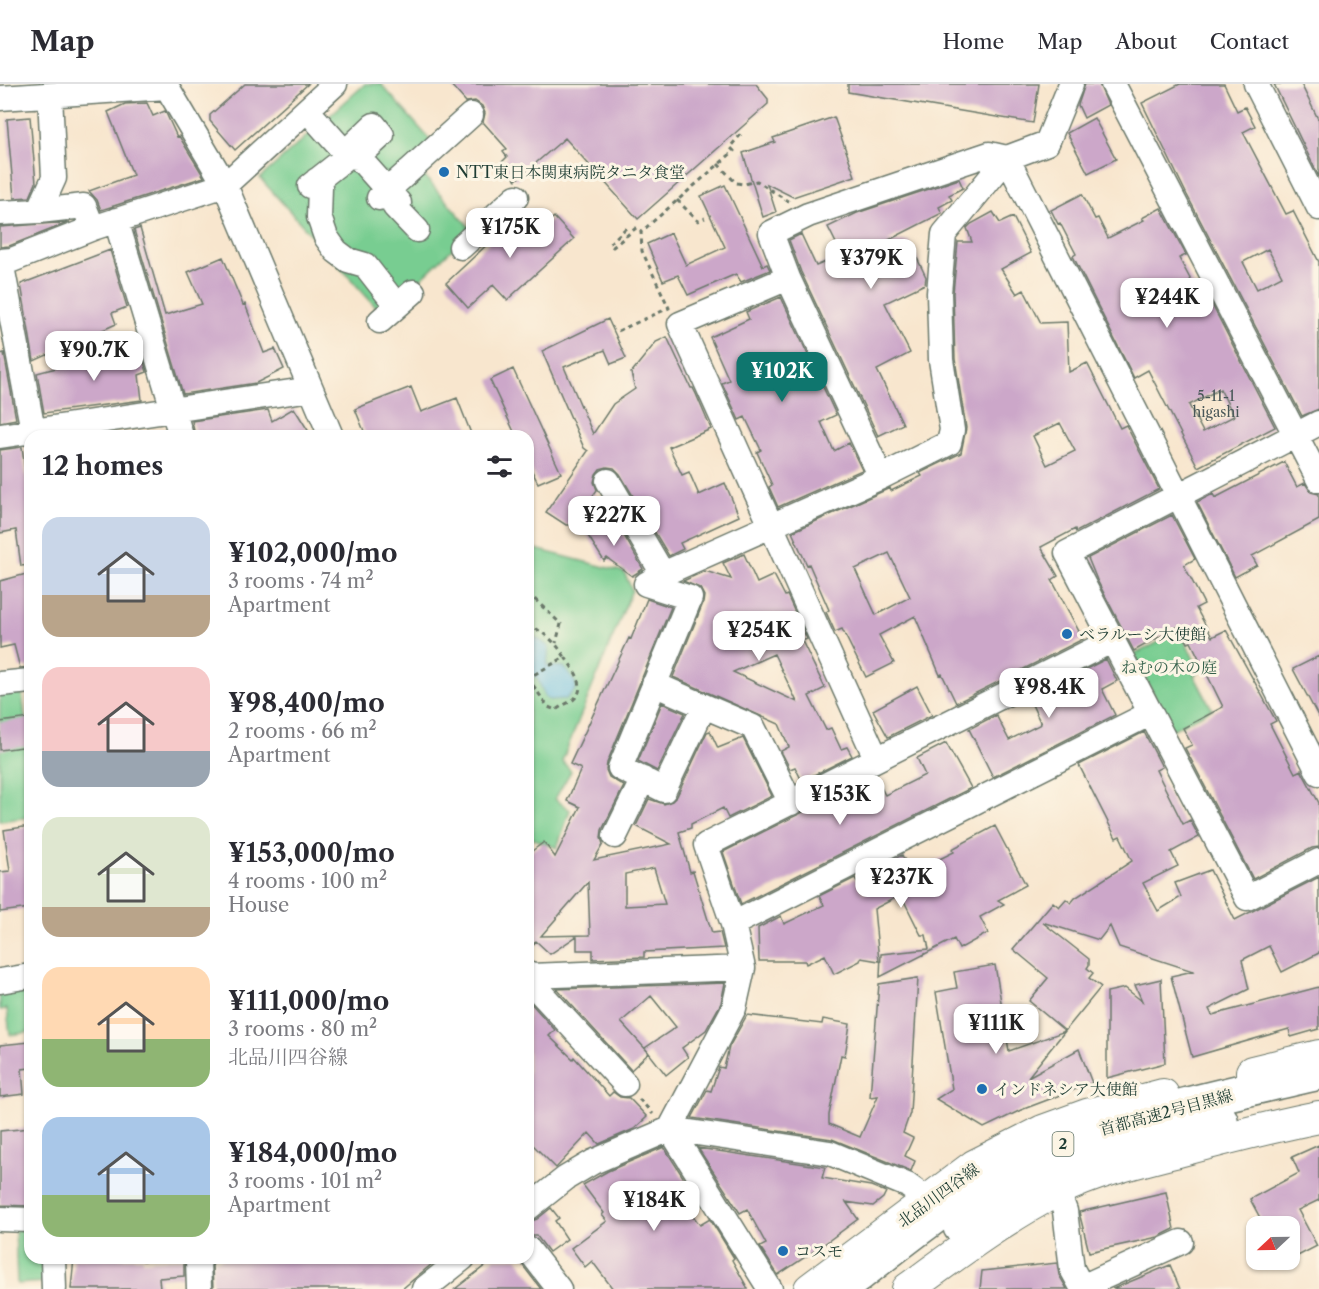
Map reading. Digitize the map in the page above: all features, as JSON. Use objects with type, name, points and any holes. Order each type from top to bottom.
[{"type":"highway","name":"首都高速2号目黒線","points":[[841,1289],[969,1193],[1027,1160],[1097,1131],[1140,1117],[1319,1073]]},
{"type":"highway","name":"首都高速2号目黒線","points":[[877,1289],[981,1213],[1037,1181],[1070,1166],[1147,1139],[1319,1096]]},
{"type":"main road","name":"北品川四谷線","points":[[810,1289],[974,1166],[1043,1131],[1087,1115],[1319,1056]]},
{"type":"main road","points":[[908,1289],[981,1237],[1057,1190],[1112,1168],[1282,1124],[1319,1117]]},
{"type":"street","points":[[0,213],[39,211],[116,220],[225,184],[335,84]]},
{"type":"street","points":[[704,706],[664,790],[620,768],[690,598],[646,584],[663,574],[881,477],[949,443],[952,430],[941,360],[939,293],[944,234],[1007,158],[1047,143],[1071,84]]},
{"type":"street","points":[[1113,84],[1319,480]]},
{"type":"street","points":[[1256,84],[1319,208]]},
{"type":"street","points":[[0,98],[167,87],[225,184],[328,430]]},
{"type":"street","points":[[39,211],[54,178],[50,95]]},
{"type":"street","points":[[307,110],[353,156],[383,194],[399,203],[395,207],[417,230]]},
{"type":"street","points":[[383,194],[471,115]]},
{"type":"street","points":[[881,477],[788,278],[771,233],[808,215],[988,154],[1007,158]]},
{"type":"street","points":[[353,156],[314,183],[320,186],[319,217],[326,237],[336,251],[348,260],[386,276],[397,306]]},
{"type":"street","points":[[1007,158],[1319,773]]},
{"type":"street","points":[[461,247],[516,197]]},
{"type":"street","points":[[33,430],[1,261],[12,260],[89,217]]},
{"type":"street","points":[[116,220],[179,430]]},
{"type":"street","points":[[788,278],[680,324],[876,758]]},
{"type":"street","points":[[58,430],[311,389]]},
{"type":"street","points":[[1319,423],[1067,553],[1247,898],[1319,861]]},
{"type":"street","points":[[0,436],[24,435]]},
{"type":"street","points":[[608,481],[663,574]]},
{"type":"street","points":[[670,1129],[734,1008],[743,968],[734,924],[706,845],[1113,640]]},
{"type":"street","points":[[0,684],[24,682]]},
{"type":"street","points":[[654,684],[753,727],[791,803]]},
{"type":"street","points":[[734,924],[1151,713]]},
{"type":"street","points":[[615,836],[643,779]]},
{"type":"street","points":[[534,975],[743,968]]},
{"type":"street","points":[[0,981],[24,977]]},
{"type":"street","points":[[534,983],[625,1084]]},
{"type":"street","points":[[670,1129],[770,1289]]},
{"type":"street","points":[[534,1203],[566,1178],[592,1162],[670,1129],[830,1153],[906,1185],[929,1201]]},
{"type":"street","points":[[1057,1190],[1065,1211],[1072,1269],[1083,1288],[1181,1242]]},
{"type":"street","points":[[0,1219],[24,1220]]},
{"type":"street","points":[[534,1257],[559,1289]]},
{"type":"street","points":[[52,1264],[54,1289]]},
{"type":"street","points":[[198,1264],[199,1289]]},
{"type":"street","points":[[424,1289],[455,1264]]},
{"type":"path","points":[[641,232],[734,151],[730,147],[743,132]]},
{"type":"path","points":[[718,164],[735,183],[744,184],[757,181],[808,215]]},
{"type":"path","points":[[677,201],[698,221],[705,218]]},
{"type":"path","points":[[618,331],[669,308],[642,251],[641,232],[636,228],[613,247],[609,244],[626,228]]},
{"type":"path","points":[[534,599],[561,624],[556,643]]},
{"type":"path","points":[[534,627],[556,643],[580,679],[580,690],[573,699],[556,710],[548,707],[534,687]]},
{"type":"path","points":[[534,674],[565,657]]},
{"type":"path","points":[[625,1084],[662,1124],[670,1129]]},
{"type":"green space","points":[[365,84],[381,84],[432,142],[412,162],[472,230],[383,315],[260,178]]},
{"type":"green space","points":[[534,549],[624,572],[632,590],[562,761],[571,771],[555,799],[570,810],[557,848],[534,839]]},
{"type":"green space","name":"ねむの木の庭","points":[[1180,631],[1200,671],[1194,675],[1212,709],[1172,730],[1133,655]]},
{"type":"green space","points":[[22,693],[24,818],[0,821],[0,695]]},
{"type":"green space","points":[[24,990],[24,1033],[10,1035],[7,1009],[0,1010],[0,994]]},
{"type":"green space","points":[[15,1227],[24,1227],[24,1264],[46,1264],[47,1282],[17,1284]]},
{"type":"water","points":[[534,638],[549,647],[547,666],[564,667],[575,682],[576,689],[566,699],[549,700],[537,678],[534,677]]},
{"type":"building","points":[[245,84],[308,84],[235,150],[210,121],[210,115]]},
{"type":"building","points":[[450,84],[756,84],[768,99],[768,104],[638,219],[565,138],[516,180],[501,163],[507,157],[503,152],[507,149],[483,122],[485,113],[482,106],[475,101],[466,102]]},
{"type":"building","points":[[848,84],[1039,84],[1033,123],[848,92]]},
{"type":"building","points":[[1085,84],[1099,84],[1108,105],[1084,118],[1078,105]]},
{"type":"building","points":[[1180,84],[1224,84],[1237,111],[1245,107],[1255,126],[1243,132],[1286,214],[1293,211],[1319,262],[1319,409],[1302,416],[1187,195],[1142,103]],"holes":[[[1268,249],[1282,276],[1257,289],[1243,262]]]},
{"type":"building","points":[[1274,84],[1301,84],[1319,121],[1319,177]]},
{"type":"building","points":[[147,103],[153,116],[165,111],[177,137],[179,136],[204,177],[101,210],[97,200],[89,191],[133,175],[108,112],[125,104]]},
{"type":"building","points":[[30,117],[36,183],[30,197],[14,198],[7,119]]},
{"type":"building","points":[[834,117],[855,176],[793,197],[767,184],[776,212],[763,217],[743,153],[775,142],[773,138]]},
{"type":"building","points":[[1094,118],[1116,159],[1088,173],[1067,133]]},
{"type":"building","points":[[959,179],[963,188],[949,195],[952,200],[939,207],[942,213],[887,241],[909,241],[926,277],[925,284],[885,303],[910,353],[877,370],[903,424],[878,436],[801,272],[789,240],[801,234],[816,266],[842,255],[828,227],[857,213]]},
{"type":"building","points":[[725,185],[763,266],[767,264],[770,270],[741,282],[736,274],[688,295],[678,275],[663,281],[647,244],[671,233],[686,265],[725,247],[701,196]]},
{"type":"building","points":[[1082,194],[1108,238],[1144,220],[1142,218],[1161,208],[1186,255],[1179,258],[1202,301],[1208,297],[1275,427],[1198,467],[1148,370],[1134,378],[1073,256],[1076,254],[1051,210]],"holes":[[[1220,389],[1234,416],[1203,432],[1189,405]]]},
{"type":"building","points":[[524,210],[541,229],[554,217],[574,239],[507,300],[493,285],[468,308],[446,283]]},
{"type":"building","points":[[993,212],[1000,223],[1013,217],[1031,253],[1001,269],[1017,294],[1024,290],[1041,323],[1067,322],[1069,372],[1087,363],[1120,428],[1126,425],[1159,489],[1076,532],[1075,529],[1041,547],[1058,576],[1052,580],[1083,639],[956,703],[942,674],[940,675],[915,616],[879,635],[894,663],[866,677],[842,629],[835,632],[826,612],[829,610],[792,532],[890,488],[891,491],[922,476],[920,473],[961,453],[966,428],[955,359],[953,293],[958,242],[972,242],[967,228]],"holes":[[[1060,423],[1075,451],[1047,465],[1033,436]],[[889,553],[910,597],[876,615],[855,569]]]},
{"type":"building","points":[[70,222],[9,246],[0,247],[0,227]]},
{"type":"building","points":[[140,228],[165,315],[202,304],[188,272],[223,257],[264,353],[275,349],[284,369],[256,383],[183,394],[134,230]]},
{"type":"building","points":[[110,250],[127,307],[112,313],[116,324],[34,361],[21,284]]},
{"type":"building","points":[[781,297],[836,415],[821,422],[834,451],[849,443],[862,470],[778,507],[769,487],[772,485],[757,452],[761,450],[745,417],[739,420],[722,383],[729,380],[710,337],[749,319],[746,312]]},
{"type":"building","points":[[608,319],[626,358],[611,364],[605,350],[564,367],[593,434],[613,404],[635,389],[631,373],[656,342],[667,337],[711,429],[669,447],[682,475],[689,472],[699,495],[725,483],[739,516],[680,543],[683,549],[669,556],[620,474],[614,468],[600,469],[596,474],[594,482],[597,490],[572,525],[566,525],[546,512],[588,451],[584,448],[542,351]]},
{"type":"building","points":[[139,346],[147,372],[139,375],[142,400],[44,413],[37,373]]},
{"type":"building","points":[[4,353],[16,419],[0,422],[0,354]]},
{"type":"building","points":[[513,369],[561,473],[538,483],[534,475],[534,430],[513,430],[490,380]]},
{"type":"building","points":[[411,387],[421,412],[457,398],[470,430],[364,430],[355,409]]},
{"type":"building","points":[[294,408],[308,430],[194,430],[192,421],[268,410],[272,421]]},
{"type":"building","points":[[22,447],[24,566],[21,566],[16,530],[0,533],[0,450]]},
{"type":"building","points":[[1284,462],[1297,487],[1305,483],[1311,492],[1319,494],[1319,520],[1252,556],[1257,565],[1235,577],[1197,502],[1213,494],[1215,498]]},
{"type":"building","points":[[1172,515],[1195,559],[1184,565],[1204,604],[1196,608],[1212,637],[1226,630],[1276,721],[1270,724],[1295,773],[1301,770],[1319,803],[1319,847],[1312,848],[1253,879],[1185,748],[1192,745],[1183,728],[1223,707],[1191,642],[1188,643],[1179,626],[1134,651],[1088,558]]},
{"type":"building","points":[[605,519],[613,529],[618,525],[643,569],[632,576],[607,558],[604,561],[585,531]]},
{"type":"building","points":[[744,554],[757,583],[774,575],[785,596],[787,595],[807,639],[802,641],[825,688],[809,696],[826,730],[831,728],[841,749],[847,747],[852,756],[802,781],[795,767],[790,769],[781,751],[789,747],[779,724],[673,677],[704,596],[700,588],[683,581],[705,571],[731,579],[723,563]],"holes":[[[774,654],[797,702],[733,672]]]},
{"type":"building","points":[[24,575],[24,668],[20,668],[14,645],[0,648],[0,581]]},
{"type":"building","points":[[647,599],[671,607],[607,763],[606,770],[609,777],[624,786],[602,830],[603,844],[594,860],[671,844],[636,826],[649,799],[664,804],[677,796],[707,732],[710,731],[718,748],[743,738],[772,796],[728,818],[723,808],[691,824],[691,828],[679,832],[690,872],[693,871],[712,933],[720,932],[724,948],[644,952],[644,957],[593,959],[593,950],[577,950],[577,936],[550,954],[536,941],[534,944],[534,850],[544,842],[555,857],[580,807],[567,801],[581,769],[570,764],[629,638],[631,639]],"holes":[[[654,868],[665,904],[625,906],[625,874]],[[588,882],[590,935],[541,936]]]},
{"type":"building","points":[[1319,656],[1319,718],[1293,669]]},
{"type":"building","points":[[1106,659],[1117,681],[1102,689],[1115,715],[993,777],[969,729],[996,715],[1009,740],[1041,724],[1029,698]]},
{"type":"building","points":[[917,686],[932,715],[888,737],[873,710]]},
{"type":"building","points":[[662,703],[685,713],[657,771],[638,761]]},
{"type":"building","points":[[24,719],[24,747],[0,750],[0,722]]},
{"type":"building","points":[[1144,732],[1162,767],[1156,770],[1183,824],[1190,820],[1199,837],[1171,852],[1178,866],[1143,883],[1158,911],[1181,897],[1175,883],[1210,870],[1235,920],[1319,877],[1319,953],[1282,972],[1269,946],[1242,960],[1249,989],[1209,1009],[1212,1015],[1319,987],[1319,1029],[1291,1037],[1289,1029],[1192,1057],[1171,976],[1193,971],[1119,947],[1110,926],[1099,940],[1042,922],[1089,959],[1087,968],[1093,973],[1089,978],[1101,987],[1065,1031],[1029,1001],[1048,978],[1013,949],[1053,902],[1059,907],[1066,899],[1071,903],[1075,898],[1132,861],[1120,836],[1116,838],[1079,765]]},
{"type":"building","points":[[946,743],[971,788],[741,904],[723,852],[876,778],[885,795],[925,775],[917,758]]},
{"type":"building","points":[[995,826],[1026,885],[998,900],[1004,904],[980,917],[988,933],[959,949],[954,939],[880,977],[881,954],[929,949],[926,935],[921,935],[901,895],[874,909],[879,961],[861,958],[860,961],[834,974],[825,955],[806,964],[805,961],[759,961],[758,928],[781,916],[784,924],[824,905],[819,896],[855,878],[863,893],[892,879],[884,864],[902,855],[911,873],[954,852],[952,849]]},
{"type":"building","points":[[24,827],[24,909],[0,912],[0,872],[10,871],[4,830]]},
{"type":"building","points":[[995,965],[1009,1051],[1065,1031],[1028,1077],[1079,1049],[1092,1083],[1021,1110],[984,1128],[936,1099],[952,1089],[936,992],[957,988],[954,972]]},
{"type":"building","points":[[918,978],[910,1113],[903,1133],[913,1138],[905,1156],[915,1161],[911,1171],[832,1139],[692,1118],[707,1090],[711,1091],[719,1067],[724,1068],[729,1047],[747,1015],[822,1024],[823,1019],[850,1024],[845,1056],[841,1055],[829,1124],[860,1137],[878,1096],[870,1097],[879,984]]},
{"type":"building","points":[[1161,979],[1165,1063],[1107,1078],[1107,992],[1125,988],[1142,1001],[1135,985]]},
{"type":"building","points":[[725,983],[721,1003],[706,1030],[682,1048],[688,1057],[666,1075],[649,1053],[631,1070],[557,989]],"holes":[[[651,996],[676,1027],[645,1048],[649,1053],[621,1022]]]},
{"type":"building","points":[[534,1007],[555,1030],[549,1036],[573,1059],[574,1057],[609,1096],[613,1092],[620,1097],[629,1098],[647,1117],[634,1129],[599,1144],[589,1133],[556,1168],[534,1146]]},
{"type":"building","points":[[24,1043],[24,1069],[22,1069],[24,1094],[0,1097],[0,1045]]},
{"type":"building","points":[[24,1129],[24,1206],[0,1205],[0,1131]]},
{"type":"building","points":[[1319,1145],[1319,1200],[1298,1210],[1317,1246],[1300,1255],[1300,1216],[1259,1216],[1250,1199],[1299,1173],[1292,1157]]},
{"type":"building","points":[[664,1147],[690,1188],[678,1196],[700,1225],[710,1219],[734,1258],[732,1260],[748,1289],[613,1289],[592,1261],[585,1267],[571,1248],[607,1221],[602,1215],[604,1213],[583,1185],[608,1171]]},
{"type":"building","points":[[698,1148],[825,1167],[822,1178],[871,1186],[886,1192],[883,1198],[873,1206],[846,1202],[858,1219],[778,1275],[760,1247],[766,1244],[747,1209],[740,1213]]},
{"type":"building","points":[[1166,1192],[1174,1229],[1158,1237],[1089,1252],[1079,1212]]},
{"type":"building","points":[[551,1208],[559,1218],[555,1221],[567,1239],[549,1252],[534,1235],[534,1220]]},
{"type":"building","points":[[1057,1263],[1059,1275],[1067,1289],[980,1289],[982,1271]]},
{"type":"building","points":[[73,1264],[184,1264],[184,1276],[159,1278],[160,1289],[71,1289]]},
{"type":"building","points":[[213,1264],[432,1264],[402,1289],[213,1289]]},
{"type":"building","points":[[487,1264],[522,1264],[541,1289],[455,1289]]},
{"type":"building","points":[[1170,1265],[1180,1289],[1113,1289],[1115,1288]]},
{"type":"place","name":"NTT東日本関東病院タニタ食堂","points":[[444,172]]},
{"type":"place","name":"ベラルーシ大使館","points":[[1067,634]]},
{"type":"place","name":"インドネシア大使館","points":[[982,1089]]},
{"type":"place","name":"コスモ","points":[[783,1251]]}]
